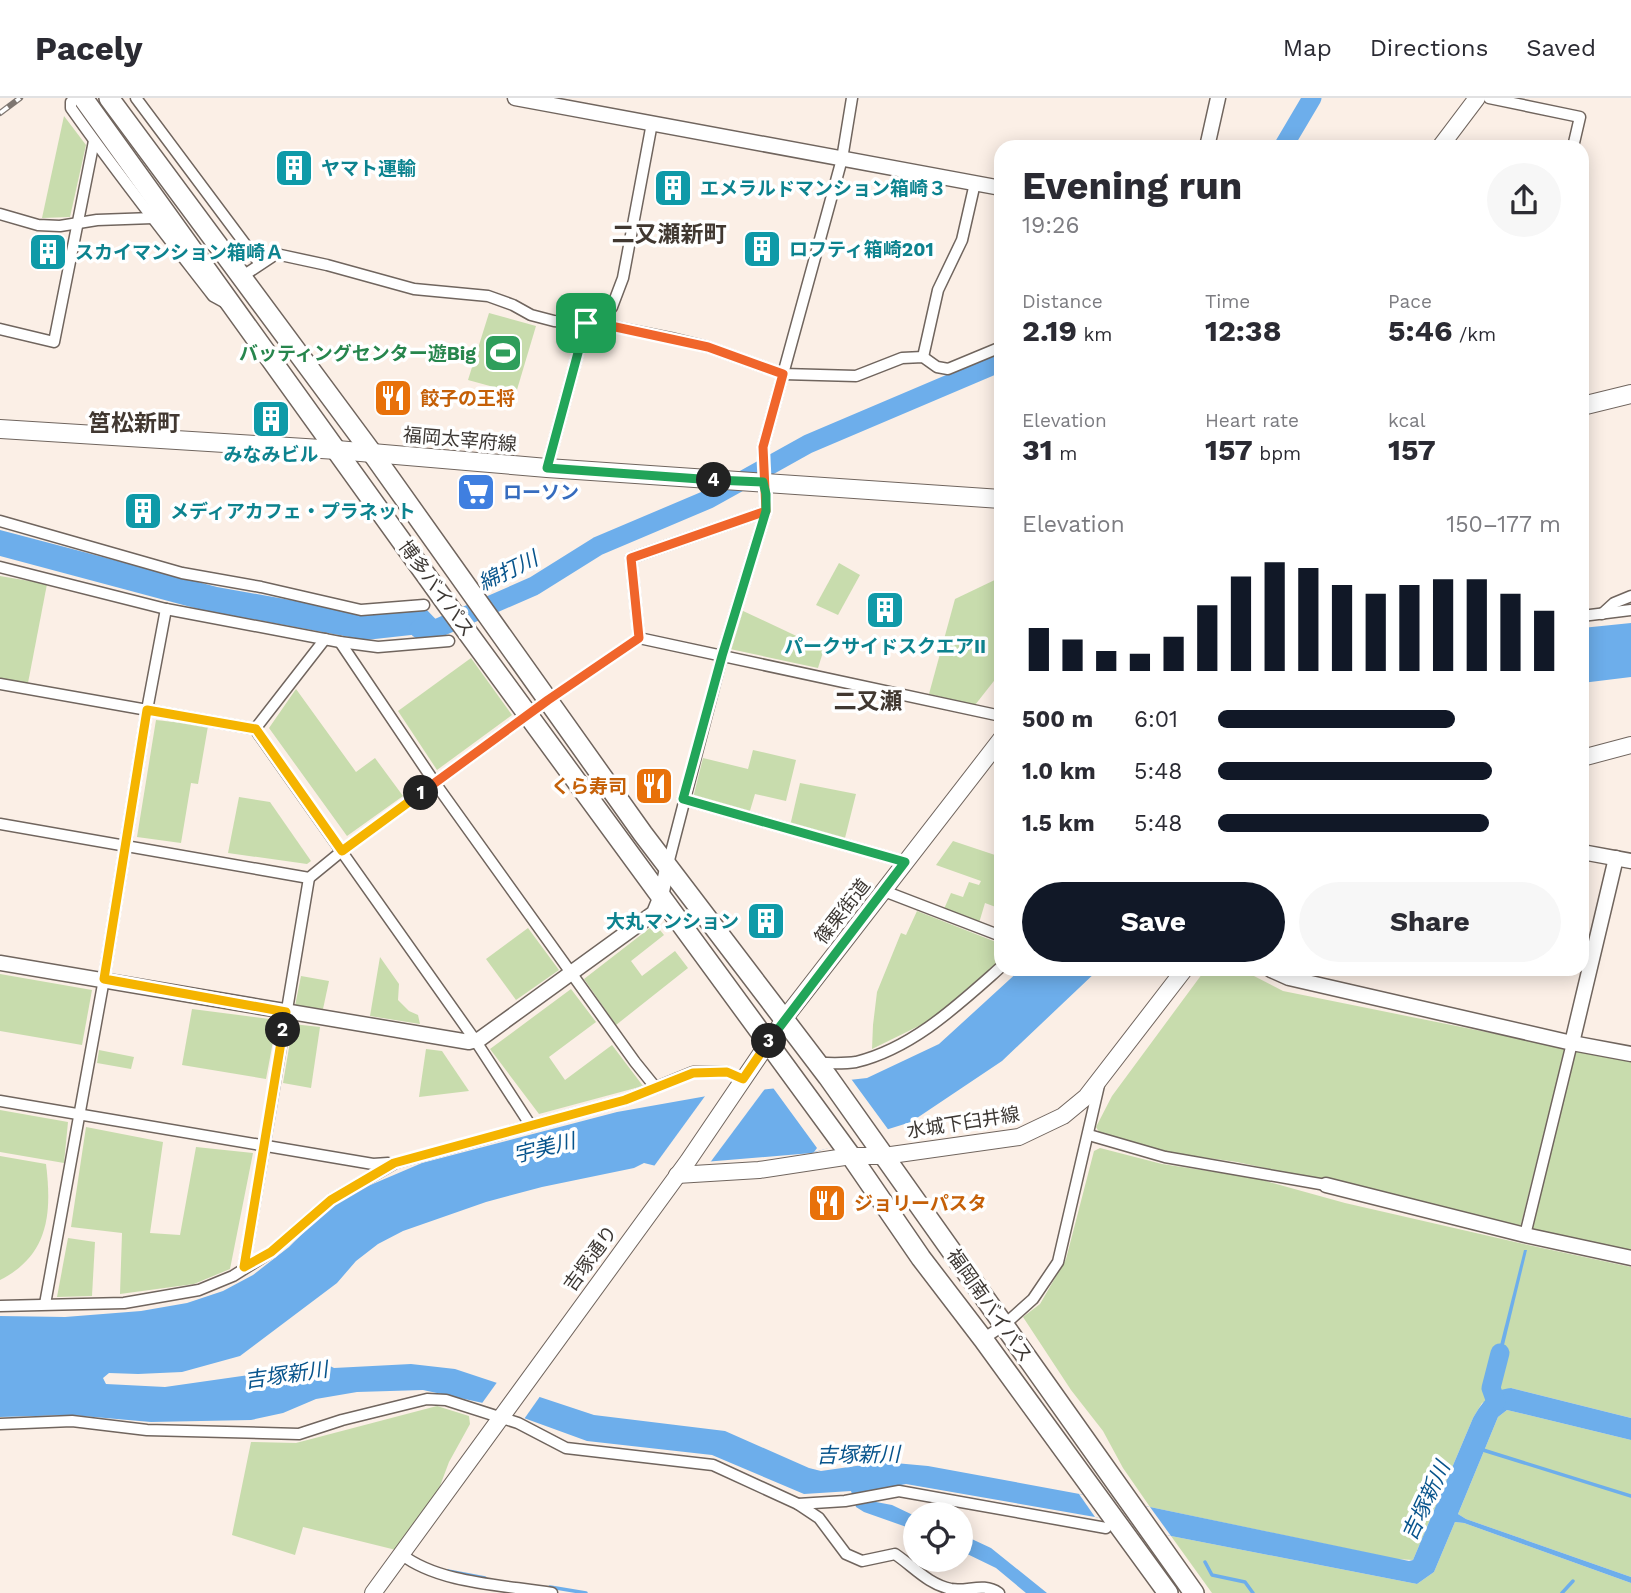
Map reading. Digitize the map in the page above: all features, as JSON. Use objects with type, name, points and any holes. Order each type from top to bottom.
[{"type":"highway","name":"博多バイパス","points":[[109,98],[372,453],[643,834],[785,1018]]},
{"type":"highway","name":"博多バイパス","points":[[77,100],[151,192],[236,308],[446,603],[529,713],[767,1043]]},
{"type":"highway","name":"福岡南バイパス","points":[[785,1018],[1194,1593]]},
{"type":"highway","name":"福岡南バイパス","points":[[767,1043],[1094,1492],[1115,1530],[1168,1593]]},
{"type":"main road","points":[[1445,140],[1477,98]]},
{"type":"main road","points":[[1589,404],[1631,394]]},
{"type":"main road","name":"福岡太宰府線","points":[[0,429],[337,450],[731,481],[765,488],[793,485],[994,499]]},
{"type":"main road","points":[[1589,756],[1631,745]]},
{"type":"main road","name":"篠栗街道","points":[[767,1043],[994,748]]},
{"type":"main road","name":"水城下臼井線","points":[[677,1175],[759,1170],[848,1153],[884,1156],[1019,1137],[1063,1116],[1086,1097],[1180,976]]},
{"type":"main road","points":[[743,1079],[767,1043]]},
{"type":"main road","name":"吉塚通り","points":[[499,1418],[529,1381],[688,1161],[743,1079]]},
{"type":"main road","points":[[373,1593],[499,1418]]},
{"type":"street","points":[[136,98],[260,264]]},
{"type":"street","points":[[515,98],[994,187]]},
{"type":"street","points":[[0,963],[469,1042],[572,973],[654,913],[661,896],[683,799],[722,656],[766,511],[763,447],[842,159],[852,98]]},
{"type":"street","points":[[1209,140],[1218,98]]},
{"type":"street","points":[[1489,98],[1580,117],[1575,140]]},
{"type":"street","points":[[77,100],[71,108],[94,141],[213,296],[236,308]]},
{"type":"street","points":[[589,324],[602,320],[612,307],[623,278],[652,123]]},
{"type":"street","points":[[0,329],[54,342],[94,141]]},
{"type":"street","points":[[923,357],[937,289],[962,240],[975,183]]},
{"type":"street","points":[[0,214],[38,225],[60,226],[97,219],[153,218]]},
{"type":"street","points":[[240,278],[276,254],[414,289],[488,296],[531,315],[554,321],[611,326],[708,347],[783,374],[856,376],[902,358],[923,357],[937,367],[948,369],[994,350]]},
{"type":"street","points":[[547,468],[589,324]]},
{"type":"street","points":[[639,638],[631,558],[766,511]]},
{"type":"street","points":[[0,521],[182,573],[261,587],[361,610],[424,606]]},
{"type":"street","points":[[0,567],[166,609],[340,642],[378,647],[449,641]]},
{"type":"street","points":[[1602,614],[1614,603],[1631,596]]},
{"type":"street","points":[[45,1304],[104,979],[166,609]]},
{"type":"street","points":[[1589,615],[1631,610]]},
{"type":"street","points":[[244,1267],[310,878],[342,851],[529,713],[639,638],[994,714]]},
{"type":"street","points":[[256,729],[325,639]]},
{"type":"street","points":[[340,642],[435,783],[656,1088]]},
{"type":"street","points":[[0,684],[256,729],[475,1040],[531,1126]]},
{"type":"street","points":[[683,799],[905,862]]},
{"type":"street","points":[[0,824],[310,878]]},
{"type":"street","points":[[1525,1235],[1572,1043],[1624,860],[1589,853]]},
{"type":"street","points":[[884,891],[994,933]]},
{"type":"street","points":[[823,1070],[893,1049],[949,1013],[994,973]]},
{"type":"street","points":[[1284,976],[1572,1043],[1631,1054]]},
{"type":"street","points":[[0,1101],[373,1164],[394,1163],[625,1100],[693,1073],[727,1072],[743,1079]]},
{"type":"street","points":[[983,1339],[1004,1325],[1033,1299],[1058,1262],[1100,1082]]},
{"type":"street","points":[[1089,1135],[1165,1157],[1326,1185],[1525,1235],[1631,1258]]},
{"type":"street","points":[[0,1306],[124,1303],[199,1290],[233,1276],[271,1252],[331,1200],[394,1163]]},
{"type":"street","points":[[0,1424],[72,1421],[147,1430],[299,1433],[427,1399],[446,1400],[518,1423],[566,1448],[713,1465],[798,1504],[818,1518],[846,1554],[862,1561],[895,1554],[931,1583],[954,1590],[982,1587],[999,1593]]},
{"type":"street","points":[[798,1504],[845,1501],[899,1491],[1115,1530]]},
{"type":"street","points":[[401,1554],[414,1564],[436,1574],[552,1593]]},
{"type":"green space","points":[[64,116],[86,145],[70,217],[42,218]]},
{"type":"green space","name":"バッティングセンター遊Big","points":[[489,313],[536,326],[516,393],[468,380]]},
{"type":"green space","points":[[839,563],[860,575],[838,615],[816,605]]},
{"type":"green space","points":[[0,576],[47,584],[28,683],[0,678]]},
{"type":"green space","points":[[994,580],[994,681],[975,705],[929,694],[955,599]]},
{"type":"green space","points":[[741,610],[824,649],[818,668],[730,649]]},
{"type":"green space","points":[[471,658],[512,715],[437,770],[398,711]]},
{"type":"green space","points":[[296,689],[356,772],[375,758],[403,796],[347,836],[269,728]]},
{"type":"green space","points":[[156,720],[208,726],[198,784],[191,783],[181,843],[137,837]]},
{"type":"green space","points":[[753,750],[796,760],[786,801],[755,794],[749,814],[693,798],[703,758],[748,769]]},
{"type":"green space","points":[[800,783],[856,794],[845,838],[790,826]]},
{"type":"green space","points":[[239,797],[270,802],[311,861],[307,864],[228,853]]},
{"type":"green space","points":[[953,841],[994,855],[994,906],[985,903],[979,923],[944,909],[951,893],[963,897],[969,882],[979,885],[981,881],[936,865]]},
{"type":"green space","points":[[917,911],[994,941],[994,966],[929,1021],[872,1049],[877,992],[901,933],[906,935]]},
{"type":"green space","points":[[655,924],[664,935],[631,961],[642,976],[675,951],[688,968],[616,1025],[584,979]]},
{"type":"green space","points":[[528,928],[559,970],[516,1000],[486,959]]},
{"type":"green space","points":[[380,957],[399,984],[398,1000],[409,1011],[418,1015],[420,1024],[370,1016]]},
{"type":"green space","points":[[0,974],[92,990],[82,1045],[0,1031]]},
{"type":"green space","points":[[301,976],[329,981],[323,1009],[295,1006]]},
{"type":"green space","points":[[1201,976],[1254,976],[1283,991],[1565,1048],[1520,1228],[1237,1162],[1172,1153],[1099,1132],[1096,1127],[1112,1096]]},
{"type":"green space","points":[[571,989],[596,1022],[549,1057],[565,1080],[612,1045],[643,1086],[539,1114],[490,1049]]},
{"type":"green space","points":[[192,1009],[277,1020],[266,1079],[182,1065]]},
{"type":"green space","points":[[293,1024],[320,1027],[311,1088],[283,1083]]},
{"type":"green space","points":[[426,1049],[442,1051],[469,1091],[419,1097]]},
{"type":"green space","points":[[99,1050],[134,1057],[131,1069],[97,1063]]},
{"type":"green space","points":[[1576,1051],[1631,1061],[1631,1250],[1531,1233]]},
{"type":"green space","points":[[0,1110],[68,1122],[64,1163],[0,1152]]},
{"type":"green space","points":[[86,1127],[163,1142],[150,1233],[180,1235],[196,1147],[253,1153],[230,1269],[194,1284],[120,1294],[122,1233],[71,1227]]},
{"type":"green space","points":[[1100,1148],[1162,1164],[1255,1178],[1345,1203],[1631,1267],[1631,1418],[1511,1388],[1482,1403],[1473,1418],[1413,1560],[1396,1559],[1150,1507],[1123,1468],[1103,1431],[1071,1390],[1023,1317],[1040,1304],[1066,1259],[1094,1151]]},
{"type":"green space","points":[[0,1156],[46,1164],[48,1199],[44,1231],[38,1245],[16,1270],[0,1280]]},
{"type":"green space","points":[[68,1238],[95,1242],[92,1296],[57,1297]]},
{"type":"green space","points":[[437,1406],[469,1416],[470,1424],[449,1462],[437,1494],[396,1550],[303,1527],[295,1555],[232,1535],[251,1442],[296,1443]]},
{"type":"green space","points":[[1507,1410],[1631,1440],[1631,1577],[1458,1514],[1498,1417]]},
{"type":"green space","points":[[1455,1522],[1631,1583],[1631,1593],[1212,1593],[1171,1536],[1417,1584],[1434,1572]]},
{"type":"water","points":[[0,530],[217,587],[368,614],[425,608],[447,631],[366,640],[202,610],[0,556]]},
{"type":"water","points":[[1631,623],[1631,677],[1589,682],[1589,627]]},
{"type":"water","points":[[1013,976],[1092,976],[1002,1061],[911,1122],[812,1153],[656,1166],[644,1163],[634,1168],[486,1202],[403,1231],[378,1244],[356,1261],[337,1283],[240,1356],[182,1372],[109,1373],[103,1378],[106,1384],[165,1387],[330,1366],[411,1364],[455,1369],[594,1415],[725,1431],[821,1471],[884,1462],[928,1466],[1150,1507],[1409,1561],[1413,1560],[1480,1406],[1498,1391],[1511,1388],[1631,1418],[1631,1440],[1507,1410],[1498,1417],[1458,1514],[1631,1577],[1631,1583],[1455,1522],[1434,1572],[1417,1584],[1171,1536],[1095,1517],[906,1484],[876,1490],[876,1502],[903,1510],[903,1526],[856,1507],[851,1491],[804,1494],[712,1455],[587,1441],[483,1403],[423,1390],[357,1392],[316,1399],[283,1413],[251,1420],[151,1422],[71,1415],[0,1417],[0,1316],[65,1317],[141,1311],[187,1303],[223,1291],[253,1275],[289,1247],[328,1208],[347,1195],[422,1163],[617,1112],[707,1096],[867,1078],[939,1044]]},
{"type":"water","points":[[1524,1250],[1527,1250],[1496,1378],[1492,1377]]},
{"type":"water","points":[[973,1540],[991,1548],[1047,1593],[1026,1593],[996,1568],[973,1557]]},
{"type":"pier","points":[[849,1076],[890,1132],[814,1152],[817,1148],[771,1085]]},
{"type":"pier","points":[[767,1086],[709,1164],[652,1169],[708,1092]]},
{"type":"pier","points":[[498,1381],[541,1395],[522,1422],[480,1406]]},
{"type":"pier","points":[[1079,1494],[1150,1507],[1171,1536],[1095,1517]]},
{"type":"waterway","name":"綿打川","points":[[1287,140],[1312,98]]},
{"type":"waterway","name":"綿打川","points":[[419,629],[438,628],[534,586],[598,546],[709,499],[808,444],[994,365]]},
{"type":"waterway","points":[[1496,1402],[1491,1388],[1500,1353]]},
{"type":"waterway","points":[[1491,1396],[1494,1376]]},
{"type":"waterway","points":[[1483,1450],[1631,1496]]},
{"type":"waterway","points":[[1205,1562],[1212,1575],[1245,1582],[1253,1593]]},
{"type":"waterway","points":[[448,1571],[485,1578]]},
{"type":"waterway","points":[[1562,1593],[1573,1581]]},
{"type":"waterway","points":[[550,1587],[586,1593]]},
{"type":"railway","points":[[0,113],[20,98]]},
{"type":"place","name":"ヤマト運輸","points":[[294,168]]},
{"type":"place","name":"エメラルドマンション箱崎３","points":[[673,188]]},
{"type":"place","name":"ロフティ箱崎201","points":[[762,249]]},
{"type":"place","name":"スカイマンション箱崎Ａ","points":[[48,252]]},
{"type":"place","name":"バッティングセンター遊Big","points":[[503,353]]},
{"type":"place","name":"餃子の王将","points":[[393,398]]},
{"type":"place","name":"みなみビル","points":[[271,419]]},
{"type":"place","name":"ローソン","points":[[476,492]]},
{"type":"place","name":"メディアカフェ・プラネット","points":[[143,511]]},
{"type":"place","name":"パークサイドスクエアII","points":[[885,610]]},
{"type":"place","name":"くら寿司","points":[[654,786]]},
{"type":"place","name":"大丸マンション","points":[[766,921]]},
{"type":"place","name":"ジョリーパスタ","points":[[827,1203]]},
{"type":"district","name":"二又瀬新町","points":[[669,234]]},
{"type":"district","name":"筥松新町","points":[[134,423]]},
{"type":"district","name":"二又瀬","points":[[868,701]]},
{"type":"route","points":[[586,323],[547,468],[763,482],[766,494],[766,511],[722,656],[683,799],[905,862],[785,1018],[743,1079],[727,1072],[693,1073],[625,1100],[394,1163],[331,1200],[271,1252],[244,1267],[286,1012],[104,979],[147,710],[256,729],[342,851],[548,700],[639,638],[631,558],[766,511],[763,482],[763,447],[783,374],[708,347],[586,323]]},
{"type":"water label","name":"宇美川","points":[[544,1148]]},
{"type":"water label","name":"吉塚新川","points":[[286,1375]]},
{"type":"water label","name":"吉塚新川","points":[[858,1455]]},
{"type":"water label","name":"吉塚新川","points":[[1426,1501]]}]
